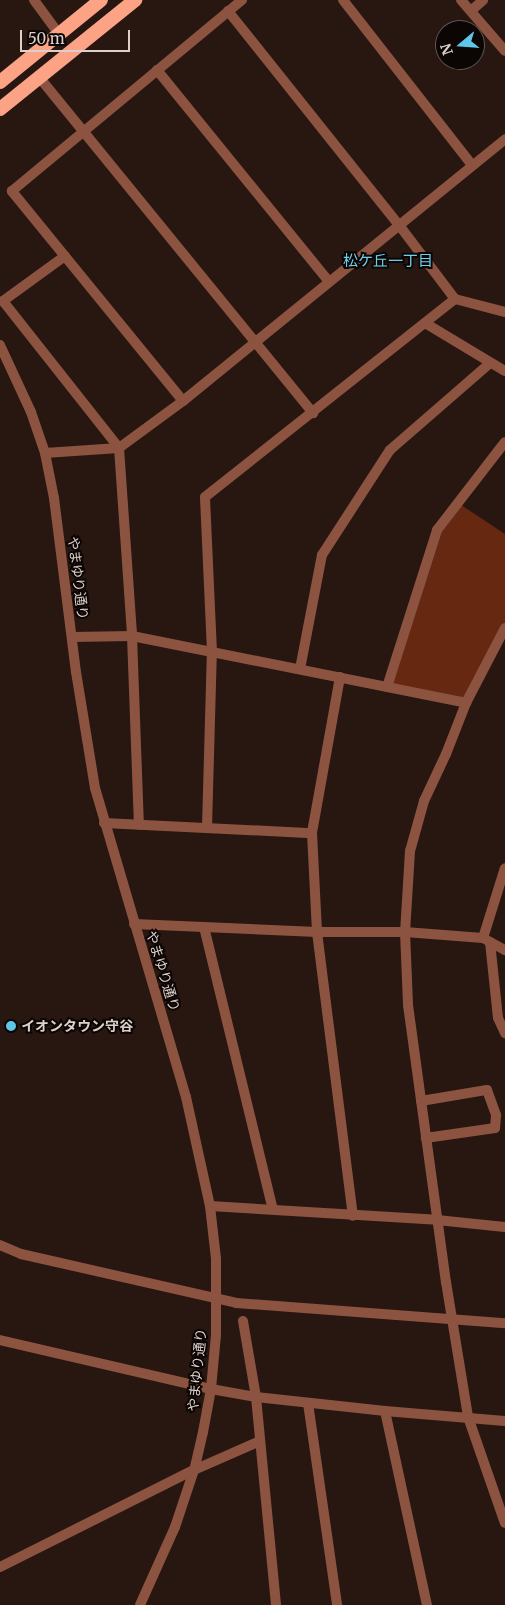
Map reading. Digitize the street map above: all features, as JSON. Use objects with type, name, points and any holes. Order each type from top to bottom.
[{"type":"highway","points":[[0,82],[101,0]]},
{"type":"highway","points":[[0,109],[135,0]]},
{"type":"street","points":[[34,0],[59,34]]},
{"type":"street","points":[[183,401],[12,191],[242,0]]},
{"type":"street","points":[[343,0],[472,165]]},
{"type":"street","points":[[461,0],[472,10],[505,51]]},
{"type":"street","points":[[472,10],[483,0]]},
{"type":"street","points":[[228,11],[399,225],[455,299],[505,312]]},
{"type":"street","points":[[157,70],[329,282]]},
{"type":"street","points":[[39,77],[313,413]]},
{"type":"street","points":[[45,453],[119,448],[183,401],[505,139]]},
{"type":"street","points":[[64,256],[3,301],[119,448],[132,636],[139,825]]},
{"type":"street","points":[[206,827],[212,652],[205,497],[455,299]]},
{"type":"street","points":[[425,323],[505,371]]},
{"type":"street","name":"やまゆり通り","points":[[0,345],[31,412],[45,453],[54,498],[87,748],[104,823],[186,1098],[210,1206],[217,1299],[211,1389],[194,1470],[175,1527],[140,1605]]},
{"type":"street","points":[[300,670],[322,555],[390,450],[490,363]]},
{"type":"street","points":[[387,687],[437,530],[505,442]]},
{"type":"street","points":[[505,628],[466,703],[446,754],[424,800],[410,851],[405,932],[408,1005],[451,1318],[468,1417],[505,1523]]},
{"type":"street","points":[[72,637],[132,636],[466,703]]},
{"type":"street","points":[[340,677],[312,834],[317,932],[353,1216]]},
{"type":"street","points":[[104,823],[312,834]]},
{"type":"street","points":[[505,868],[486,940],[505,1033]]},
{"type":"street","points":[[134,924],[317,932],[405,932],[486,940],[505,950]]},
{"type":"street","points":[[204,927],[272,1209]]},
{"type":"street","points":[[421,1101],[487,1090],[496,1115],[495,1128],[426,1138]]},
{"type":"street","points":[[210,1206],[437,1220],[505,1227]]},
{"type":"street","points":[[0,1245],[21,1254],[236,1303],[505,1323]]},
{"type":"street","points":[[243,1321],[256,1396],[276,1605]]},
{"type":"street","points":[[0,1340],[211,1389],[308,1403],[505,1421]]},
{"type":"street","points":[[308,1403],[337,1605]]},
{"type":"street","points":[[385,1411],[427,1605]]},
{"type":"street","points":[[0,1567],[194,1470],[260,1441]]},
{"type":"shaded area","points":[[458,503],[505,534],[505,628],[466,703],[387,687],[437,530]]},
{"type":"place","name":"イオンタウン守谷","points":[[11,1026]]},
{"type":"district","name":"松ケ丘一丁目","points":[[388,261]]}]
